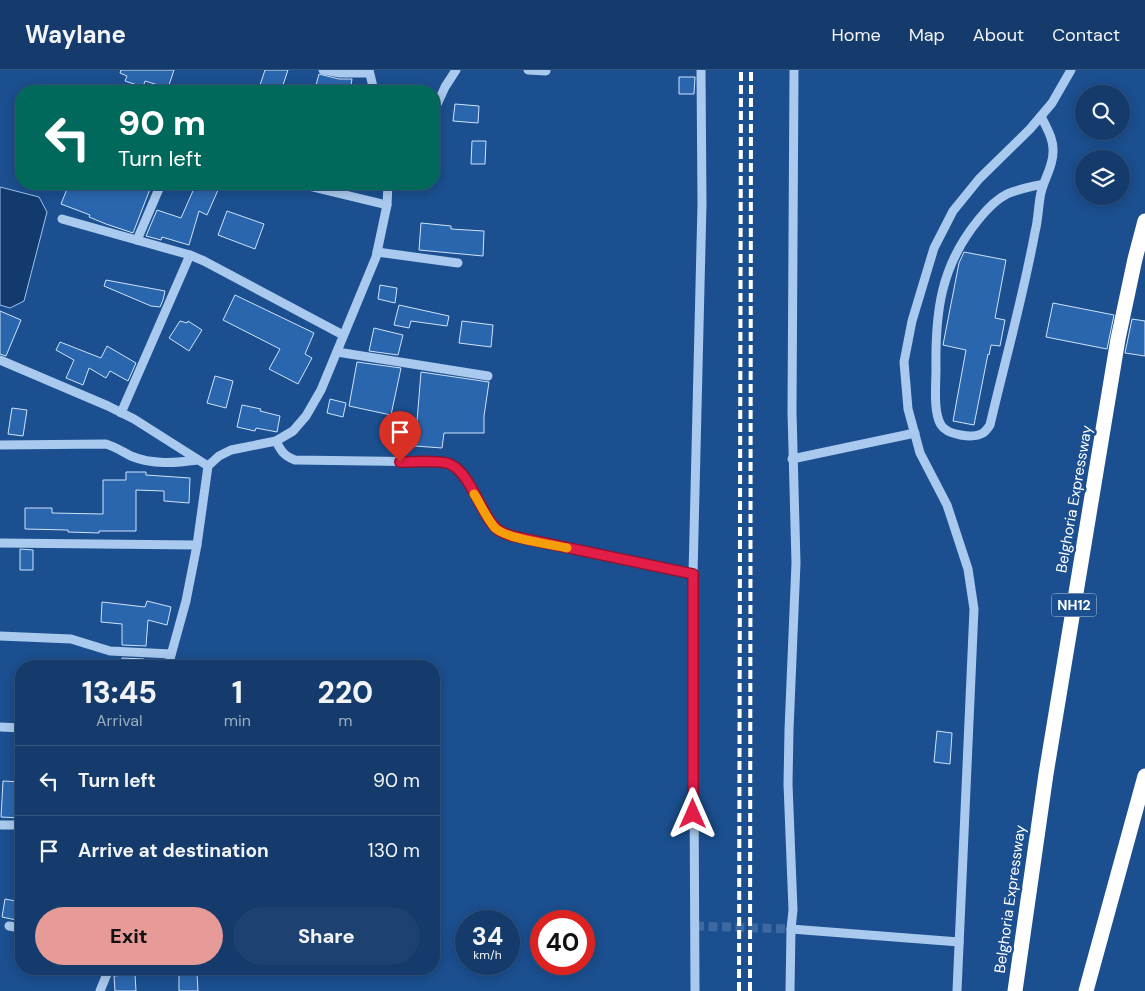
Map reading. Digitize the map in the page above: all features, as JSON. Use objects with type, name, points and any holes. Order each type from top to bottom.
[{"type":"highway","name":"Belghoria Expressway","points":[[1014,991],[1046,774],[1118,339],[1145,221]]},
{"type":"highway","points":[[1086,991],[1145,776]]},
{"type":"street","points":[[323,70],[340,72],[369,71],[372,85]]},
{"type":"street","points":[[440,98],[456,70]]},
{"type":"street","points":[[528,70],[546,71]]},
{"type":"street","points":[[695,991],[693,574],[702,214],[701,70]]},
{"type":"street","points":[[790,991],[793,910],[788,784],[796,563],[792,458],[794,70]]},
{"type":"street","points":[[956,991],[974,610],[968,569],[947,505],[920,453],[908,409],[904,362],[912,321],[934,248],[952,211],[979,179],[1052,103],[1071,70]]},
{"type":"street","points":[[1041,116],[1054,149],[1053,163],[1049,175],[1043,184],[1036,232],[990,425],[984,433],[975,436],[964,436],[950,432],[941,426],[936,413],[935,341],[939,308],[947,274],[963,239],[990,206],[1005,195],[1043,184]]},
{"type":"street","points":[[137,240],[158,190]]},
{"type":"street","points":[[325,190],[387,205]]},
{"type":"street","points":[[170,660],[184,610],[197,544],[208,466],[219,456],[231,450],[276,441],[293,432],[306,416],[321,390],[377,252],[387,205],[388,190]]},
{"type":"street","points":[[62,219],[190,255],[218,267],[343,336]]},
{"type":"street","points":[[377,252],[458,263]]},
{"type":"street","points":[[121,413],[190,255]]},
{"type":"street","points":[[336,352],[488,376]]},
{"type":"street","points":[[0,360],[121,413],[208,466]]},
{"type":"street","points":[[792,458],[915,433]]},
{"type":"street","points":[[276,441],[281,452],[286,457],[295,460],[439,462],[448,464],[456,468],[464,476],[494,527],[500,531],[512,536],[693,574]]},
{"type":"street","points":[[0,445],[106,444],[114,446],[131,456],[145,460],[161,462],[198,460]]},
{"type":"street","points":[[0,543],[197,544]]},
{"type":"street","points":[[0,636],[71,639],[110,651],[171,654]]},
{"type":"street","points":[[0,727],[15,728]]},
{"type":"street","points":[[0,825],[15,825]]},
{"type":"street","points":[[9,926],[15,927]]},
{"type":"street","points":[[791,929],[959,942]]},
{"type":"street","points":[[100,991],[106,975]]},
{"type":"street","points":[[108,975],[108,991]]},
{"type":"water","points":[[0,187],[39,197],[47,212],[24,301],[10,308],[0,305]]},
{"type":"building","points":[[121,70],[174,70],[169,85],[158,85],[145,81],[144,85],[137,85],[125,81],[127,76],[120,73]]},
{"type":"building","points":[[265,70],[288,70],[283,85],[260,85]]},
{"type":"building","points":[[319,74],[339,79],[352,79],[351,85],[316,85]]},
{"type":"building","points":[[679,77],[695,77],[694,94],[679,94]]},
{"type":"building","points":[[455,104],[479,106],[478,123],[453,121]]},
{"type":"building","points":[[472,141],[486,141],[485,164],[471,164]]},
{"type":"building","points":[[67,190],[150,190],[133,233],[106,224],[89,217],[90,215],[61,204]]},
{"type":"building","points":[[193,190],[218,190],[207,215],[199,211],[189,245],[162,237],[161,240],[146,236],[157,210],[181,218]]},
{"type":"building","points":[[227,211],[264,224],[255,249],[218,235]]},
{"type":"building","points":[[421,223],[451,226],[451,229],[484,231],[483,256],[419,250]]},
{"type":"building","points":[[964,252],[1006,260],[995,318],[1005,320],[1000,346],[991,345],[988,354],[974,425],[953,421],[966,350],[943,345],[959,263]]},
{"type":"building","points":[[106,280],[165,291],[163,300],[160,307],[151,306],[104,286]]},
{"type":"building","points":[[380,285],[397,288],[395,303],[378,299]]},
{"type":"building","points":[[235,295],[314,333],[305,354],[312,358],[298,384],[269,369],[280,349],[223,320]]},
{"type":"building","points":[[1053,303],[1114,315],[1107,349],[1046,337]]},
{"type":"building","points":[[399,305],[449,316],[447,326],[411,321],[409,328],[394,325]]},
{"type":"building","points":[[0,311],[21,320],[6,356],[0,354]]},
{"type":"building","points":[[1132,319],[1145,321],[1145,356],[1125,353]]},
{"type":"building","points":[[180,321],[187,323],[188,321],[202,330],[189,351],[169,338]]},
{"type":"building","points":[[462,321],[493,325],[491,347],[459,343]]},
{"type":"building","points":[[374,328],[403,335],[398,355],[369,351]]},
{"type":"building","points":[[60,342],[101,358],[107,346],[136,363],[128,381],[110,371],[106,378],[89,368],[83,385],[66,378],[74,360],[56,350]]},
{"type":"building","points":[[357,362],[401,368],[391,415],[349,406]]},
{"type":"building","points":[[421,372],[489,382],[484,416],[484,433],[444,433],[442,448],[415,446]]},
{"type":"building","points":[[215,376],[233,381],[226,408],[207,403]]},
{"type":"building","points":[[330,399],[346,403],[343,417],[327,413]]},
{"type":"building","points":[[242,405],[280,416],[277,432],[256,428],[255,431],[237,427]]},
{"type":"building","points":[[12,408],[27,410],[23,436],[8,434]]},
{"type":"building","points":[[126,472],[146,472],[146,475],[190,478],[189,503],[164,501],[164,491],[136,490],[136,531],[99,531],[99,533],[25,529],[25,508],[52,508],[52,513],[103,514],[103,480],[126,480]]},
{"type":"building","points":[[20,549],[33,550],[33,570],[20,570]]},
{"type":"building","points":[[147,601],[171,607],[167,625],[148,620],[146,646],[122,645],[122,624],[101,622],[102,602],[145,607]]},
{"type":"building","points":[[122,658],[144,659],[144,660],[122,660]]},
{"type":"building","points":[[937,731],[952,733],[950,764],[934,762]]},
{"type":"building","points":[[3,781],[15,782],[15,818],[1,817]]},
{"type":"building","points":[[5,899],[15,901],[15,920],[2,917]]},
{"type":"building","points":[[135,975],[136,991],[115,991],[114,976]]},
{"type":"building","points":[[179,975],[197,975],[198,991],[179,991]]},
{"type":"tunnel","points":[[695,926],[791,929]]},
{"type":"railway","points":[[739,991],[741,70]]},
{"type":"railway","points":[[750,991],[751,70]]},
{"type":"slow traffic","points":[[474,494],[494,527],[500,531],[512,536],[567,548]]},
{"type":"route","points":[[400,462],[439,462],[456,468],[464,476],[494,527],[512,536],[693,574],[693,814]]}]
